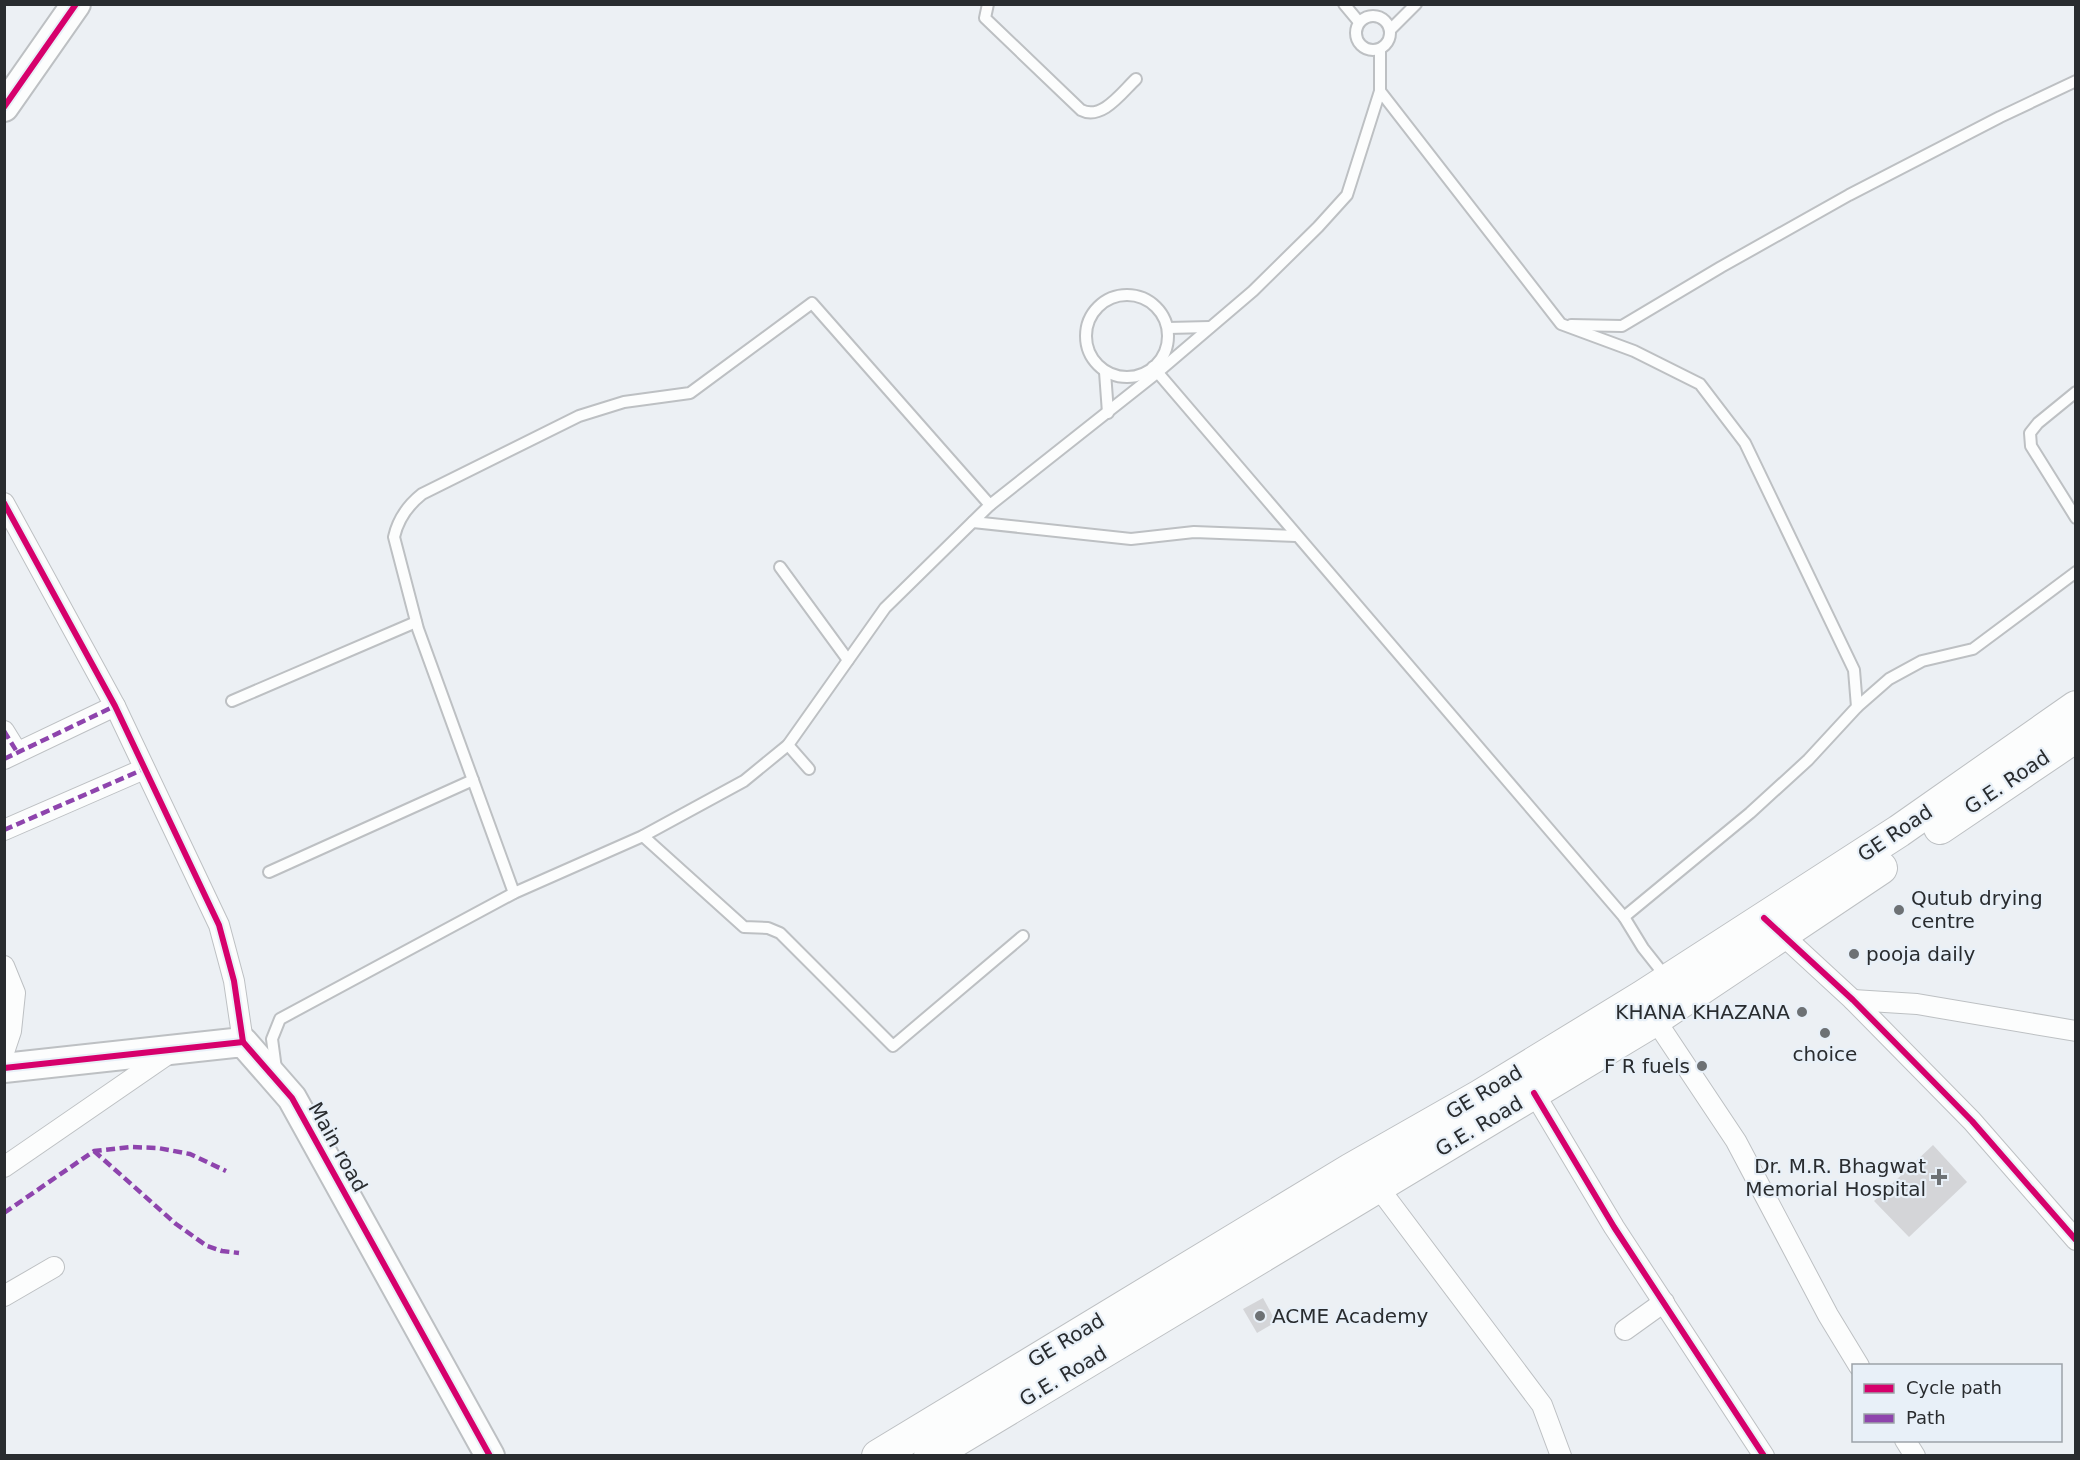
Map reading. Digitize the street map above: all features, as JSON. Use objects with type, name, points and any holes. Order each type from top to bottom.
[{"type":"main road","name":"GE Road","points":[[878,1455],[1340,1175],[1480,1096],[1648,1009],[1668,980],[1773,927],[1899,831],[2076,706]]},
{"type":"main road","name":"G.E. Road","points":[[930,1455],[1534,1093],[1648,1009],[1773,927],[2076,736]]},
{"type":"street","points":[[4,81],[57,4]]},
{"type":"street","points":[[4,107],[76,4]]},
{"type":"street","points":[[4,503],[115,706],[219,925],[234,981],[243,1042],[4,1068]]},
{"type":"street","points":[[4,731],[11,756],[115,706]]},
{"type":"street","points":[[4,830],[144,769]]},
{"type":"street","points":[[1773,927],[1853,1000],[1972,1121],[2076,1240]]},
{"type":"street","points":[[4,966],[15,993],[11,1031],[4,1052]]},
{"type":"street","points":[[1853,1000],[1917,1004],[2076,1031]]},
{"type":"street","points":[[1648,1009],[1736,1140],[1828,1315],[1858,1364]]},
{"type":"street","name":"Main road","points":[[243,1042],[292,1098],[490,1455]]},
{"type":"street","points":[[4,1167],[176,1048]]},
{"type":"street","points":[[1534,1093],[1614,1227],[1764,1455]]},
{"type":"street","points":[[1377,1187],[1542,1405],[1561,1455]]},
{"type":"street","points":[[4,1296],[54,1267]]},
{"type":"street","points":[[1625,1330],[1664,1302]]},
{"type":"street","points":[[1906,1442],[1915,1455]]},
{"type":"lane","points":[[988,4],[985,18],[1081,110],[1093,114],[1099,112],[1136,79]]},
{"type":"lane","points":[[1344,4],[1359,22]]},
{"type":"lane","points":[[1390,30],[1416,4]]},
{"type":"lane","points":[[1368,16],[1380,17],[1390,30],[1388,41],[1380,49],[1368,50],[1358,44],[1355,33],[1359,22],[1368,16]]},
{"type":"lane","points":[[277,1082],[272,1039],[280,1019],[514,893],[643,837],[744,781],[788,745],[885,608],[990,505],[1107,413],[1269,275],[1347,195],[1380,91],[1380,49]]},
{"type":"lane","points":[[1561,324],[1622,326],[1849,195],[2000,117],[2076,81]]},
{"type":"lane","points":[[1380,91],[1561,324],[1634,351],[1700,384],[1745,443],[1750,453],[1854,670],[1857,707]]},
{"type":"lane","points":[[1119,295],[1144,298],[1159,311],[1168,328],[1165,353],[1156,370],[1133,377],[1118,377],[1105,372],[1094,362],[1087,350],[1085,335],[1088,321],[1096,309],[1107,300],[1119,295]]},
{"type":"lane","points":[[514,893],[416,622],[394,537],[396,526],[409,505],[422,494],[579,416],[624,402],[690,393],[812,303],[990,505]]},
{"type":"lane","points":[[1168,328],[1210,327]]},
{"type":"lane","points":[[1156,370],[1624,917],[1643,948],[1668,980]]},
{"type":"lane","points":[[1105,372],[1107,413]]},
{"type":"lane","points":[[2076,392],[2038,423],[2030,433],[2031,446],[2076,518]]},
{"type":"lane","points":[[973,522],[1131,538],[1194,532],[1296,536]]},
{"type":"lane","points":[[780,567],[849,660]]},
{"type":"lane","points":[[1624,917],[1750,813],[1808,760],[1857,707],[1889,679],[1922,662],[1973,649],[2076,572]]},
{"type":"lane","points":[[232,701],[416,622]]},
{"type":"lane","points":[[788,745],[809,770]]},
{"type":"lane","points":[[268,873],[473,780]]},
{"type":"lane","points":[[643,837],[744,927],[768,928],[780,933],[893,1046],[1023,936]]},
{"type":"building","points":[[1933,1145],[1967,1182],[1909,1237],[1874,1201]]},
{"type":"building","name":"ACME Academy","points":[[1263,1298],[1276,1322],[1257,1333],[1243,1309]]},
{"type":"marked path","points":[[4,759],[115,706]]},
{"type":"marked path","points":[[4,731],[17,752]]},
{"type":"marked path","points":[[4,830],[144,769]]},
{"type":"marked path","points":[[4,1213],[94,1151],[130,1147],[158,1148],[190,1154],[226,1171]]},
{"type":"marked path","points":[[94,1151],[176,1224],[207,1246],[239,1253]]},
{"type":"cycle path","points":[[4,107],[76,4]]},
{"type":"cycle path","points":[[4,503],[115,706],[219,925],[234,981],[243,1042]]},
{"type":"cycle path","points":[[1764,918],[1853,1000],[1972,1121],[2076,1240]]},
{"type":"cycle path","points":[[4,1068],[243,1042],[292,1098],[490,1456]]},
{"type":"cycle path","points":[[1534,1093],[1614,1227],[1764,1456]]},
{"type":"place","name":"Qutub drying centre","points":[[1899,910]]},
{"type":"place","name":"pooja daily","points":[[1854,954]]},
{"type":"place","name":"KHANA KHAZANA","points":[[1802,1012]]},
{"type":"place","name":"choice","points":[[1825,1033]]},
{"type":"place","name":"F R fuels","points":[[1702,1066]]},
{"type":"place","name":"Dr. M.R. Bhagwat Memorial Hospital","points":[[1939,1177]]},
{"type":"place","name":"ACME Academy","points":[[1260,1316]]}]
